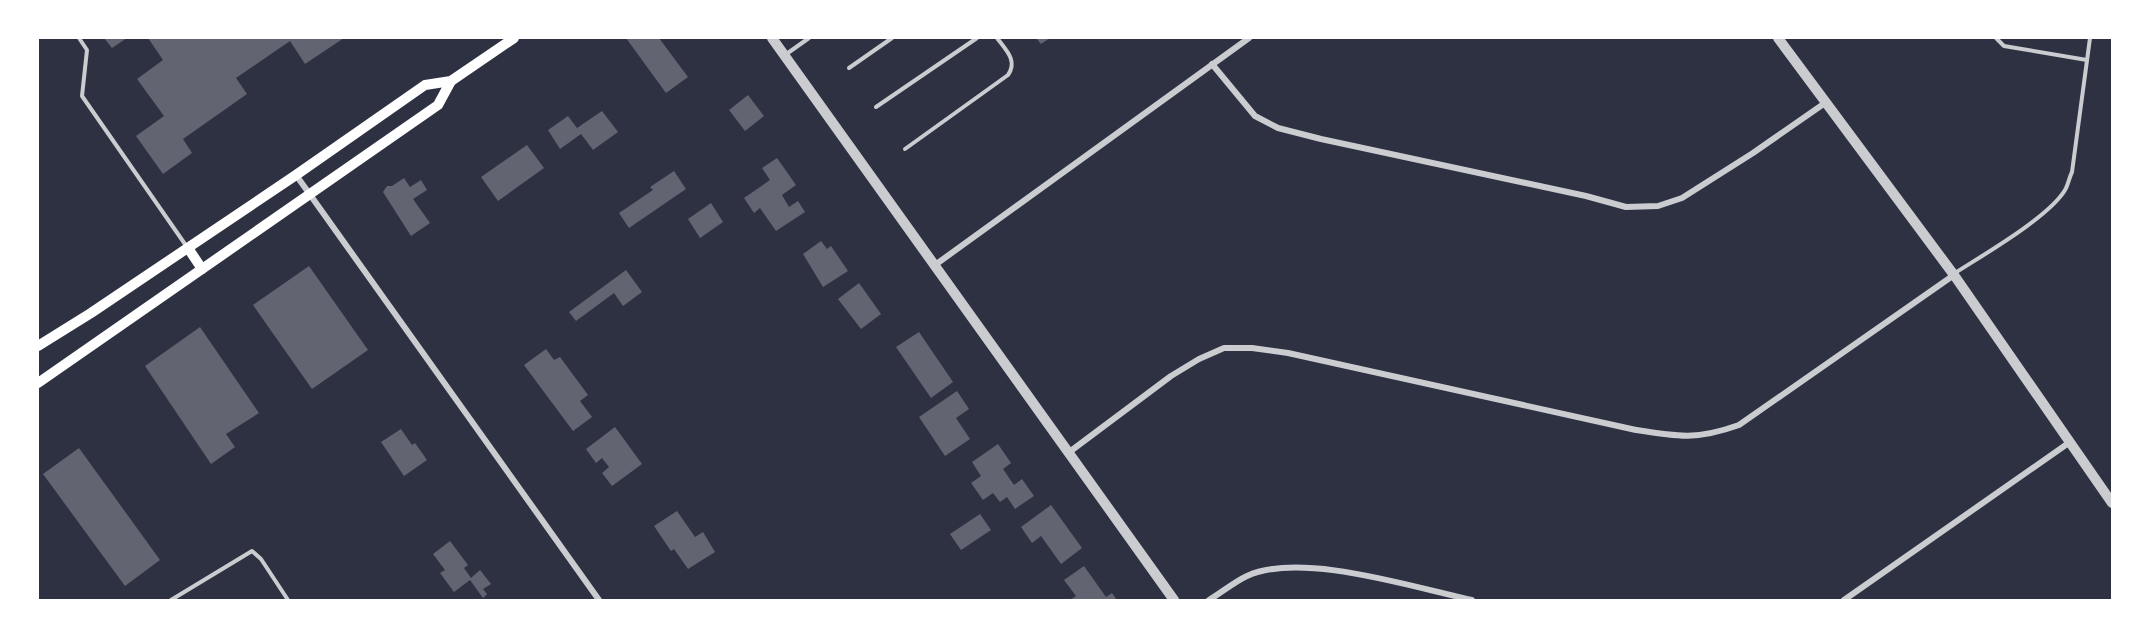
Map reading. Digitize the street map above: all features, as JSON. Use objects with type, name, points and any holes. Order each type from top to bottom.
[{"type":"main road","points":[[38,346],[188,248],[425,85],[451,81],[514,38]]},
{"type":"main road","points":[[38,383],[438,105],[451,81]]},
{"type":"main road","points":[[188,248],[202,268]]},
{"type":"street","points":[[772,38],[1174,600]]},
{"type":"street","points":[[935,265],[1248,38]]},
{"type":"street","points":[[1778,38],[1954,275],[2112,503]]},
{"type":"street","points":[[1212,64],[1255,116],[1278,128],[1586,196],[1626,207],[1658,206],[1682,198],[1753,153],[1825,103]]},
{"type":"street","points":[[296,175],[599,600]]},
{"type":"street","points":[[1068,453],[1171,376],[1199,359],[1224,348],[1252,348],[1288,353],[1657,434],[1678,437],[1713,434],[1739,425],[1954,275]]},
{"type":"street","points":[[1844,600],[2071,442]]},
{"type":"street","points":[[1209,600],[1248,576],[1274,569],[1307,567],[1346,572],[1472,600]]},
{"type":"lane","points":[[79,38],[87,50],[82,96],[188,248]]},
{"type":"lane","points":[[785,56],[809,38]]},
{"type":"lane","points":[[849,68],[892,38]]},
{"type":"lane","points":[[876,107],[977,38]]},
{"type":"lane","points":[[905,149],[1008,75],[1012,70],[1013,59],[997,38]]},
{"type":"lane","points":[[1995,38],[2004,45],[2087,60]]},
{"type":"lane","points":[[1954,275],[2032,222],[2053,205],[2064,190],[2072,172],[2090,38]]},
{"type":"lane","points":[[171,600],[252,551],[261,559],[288,600]]},
{"type":"building","points":[[104,38],[127,38],[112,48]]},
{"type":"building","points":[[148,38],[344,38],[305,64],[290,41],[236,78],[247,94],[183,139],[192,153],[163,174],[136,136],[164,116],[137,79],[163,60]]},
{"type":"building","points":[[626,38],[659,38],[688,77],[666,93]]},
{"type":"building","points":[[1036,38],[1050,38],[1041,44]]},
{"type":"building","points":[[748,95],[764,116],[745,131],[729,110]]},
{"type":"building","points":[[602,111],[618,132],[593,150],[581,134],[560,149],[548,130],[568,116],[577,128]]},
{"type":"building","points":[[527,145],[544,168],[498,201],[481,177]]},
{"type":"building","points":[[777,158],[796,185],[782,195],[789,207],[798,201],[805,212],[776,231],[760,208],[754,213],[744,198],[770,180],[762,168]]},
{"type":"building","points":[[674,171],[686,189],[629,228],[619,213],[653,190],[650,187]]},
{"type":"building","points":[[404,178],[410,187],[421,180],[427,190],[413,199],[430,223],[411,236],[383,192],[387,186],[392,186]]},
{"type":"building","points":[[711,203],[723,222],[700,238],[688,219]]},
{"type":"building","points":[[821,241],[827,249],[831,246],[848,271],[823,287],[803,254]]},
{"type":"building","points":[[309,266],[368,350],[312,389],[253,305]]},
{"type":"building","points":[[626,270],[642,292],[623,306],[614,293],[576,321],[569,312]]},
{"type":"building","points":[[859,283],[881,314],[861,329],[838,299]]},
{"type":"building","points":[[200,327],[259,413],[226,434],[235,447],[211,464],[145,366]]},
{"type":"building","points":[[919,332],[953,382],[931,398],[896,347]]},
{"type":"building","points":[[546,349],[554,360],[560,357],[588,395],[580,401],[592,417],[573,431],[524,365]]},
{"type":"building","points":[[957,391],[969,409],[956,418],[970,439],[945,456],[919,417]]},
{"type":"building","points":[[615,427],[642,464],[612,486],[602,473],[609,467],[602,458],[596,463],[586,449]]},
{"type":"building","points":[[401,429],[412,445],[415,443],[427,460],[404,476],[381,442]]},
{"type":"building","points":[[998,444],[1011,463],[1003,469],[1014,485],[1022,479],[1034,496],[1015,509],[1007,497],[1000,502],[993,493],[983,500],[971,483],[981,476],[972,462]]},
{"type":"building","points":[[79,448],[160,560],[125,586],[43,474]]},
{"type":"building","points":[[1051,505],[1082,548],[1061,564],[1041,536],[1032,543],[1021,527]]},
{"type":"building","points":[[677,511],[695,537],[703,532],[715,552],[688,569],[674,549],[671,551],[654,526]]},
{"type":"building","points":[[980,514],[991,530],[961,550],[950,534]]},
{"type":"building","points":[[450,541],[468,565],[464,568],[471,578],[480,570],[491,584],[483,589],[487,594],[483,598],[470,580],[454,592],[440,573],[445,570],[433,554]]},
{"type":"building","points":[[1084,566],[1106,597],[1112,593],[1117,600],[1070,600],[1076,596],[1064,580]]}]
